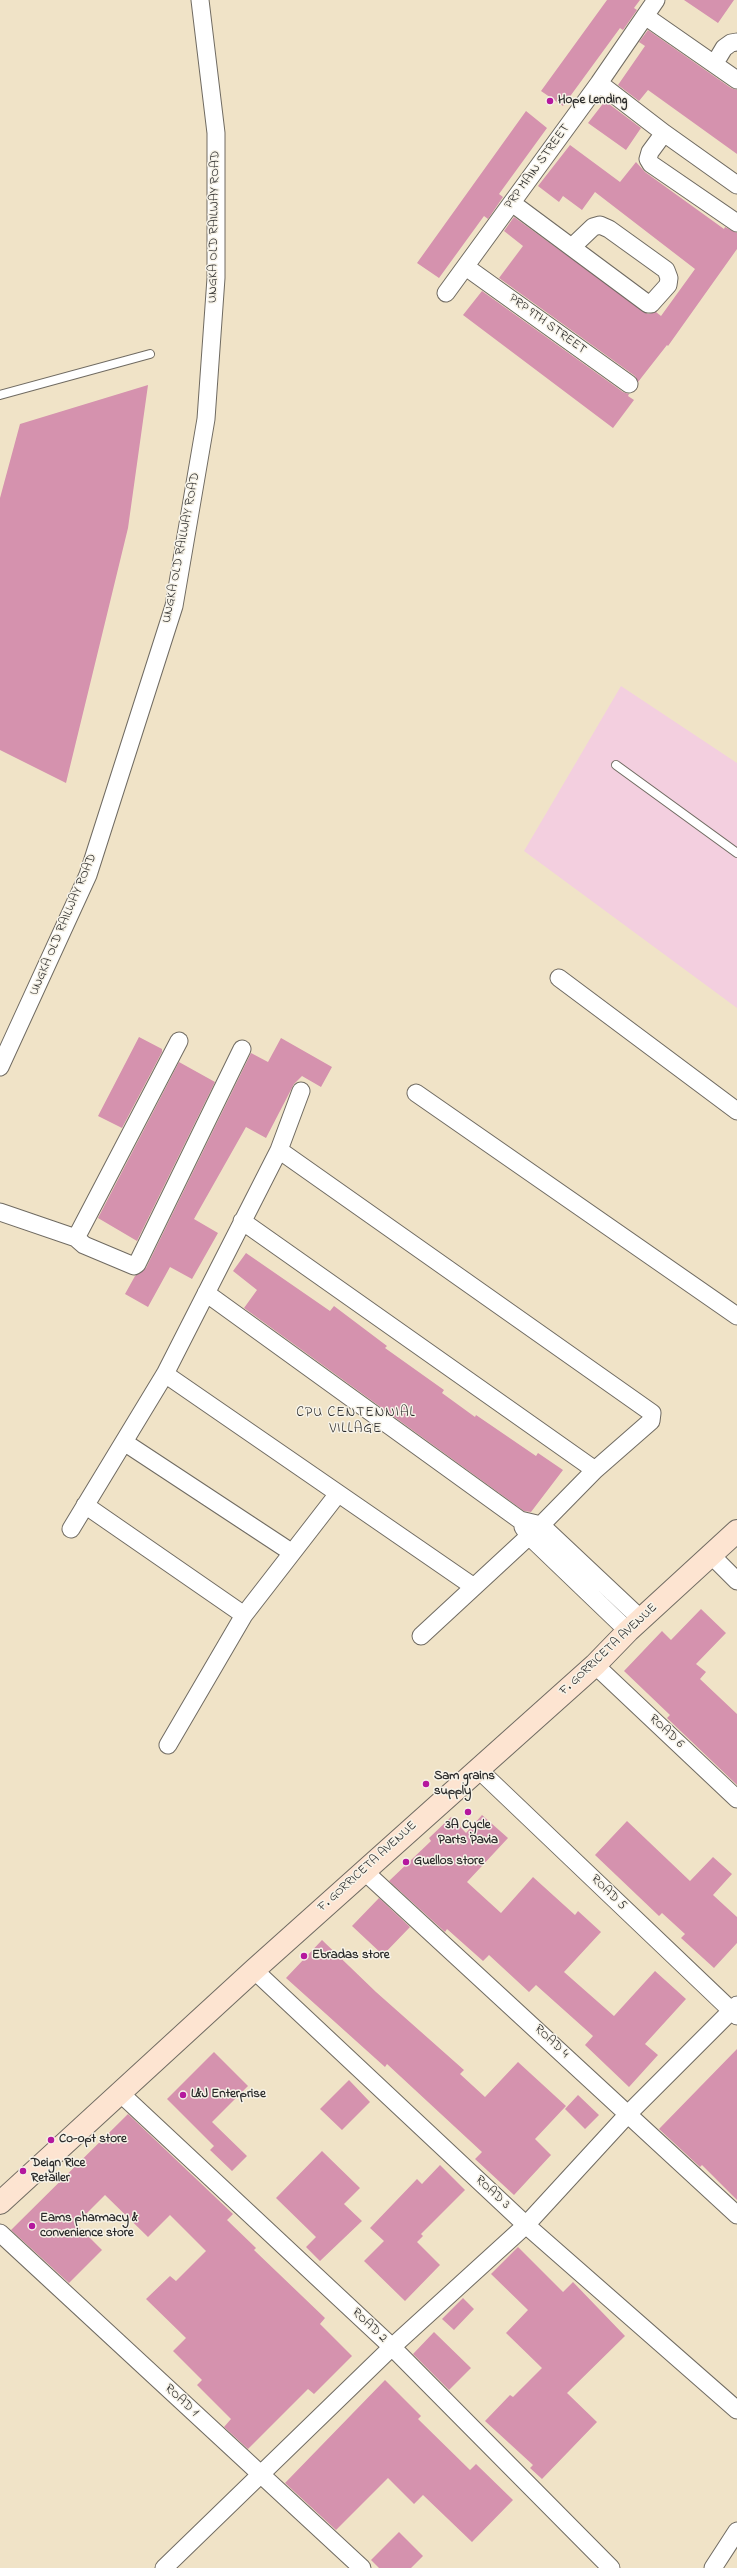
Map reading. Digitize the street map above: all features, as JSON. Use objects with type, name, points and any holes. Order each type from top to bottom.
[{"type":"main road","name":"F. GORRICETA AVENUE","points":[[0,2203],[119,2092],[595,1664],[634,1625],[737,1531]]},
{"type":"street","name":"UNGKA OLD RAILWAY ROAD","points":[[0,1067],[88,875],[174,606],[206,419],[216,278],[216,133],[200,0]]},
{"type":"street","name":"PRP MAIN STREET","points":[[446,293],[599,83],[656,0]]},
{"type":"street","points":[[645,16],[715,63],[737,80]]},
{"type":"street","points":[[715,63],[724,48],[731,43],[737,42]]},
{"type":"street","points":[[599,83],[664,134],[737,184]]},
{"type":"street","points":[[664,134],[650,152],[648,159],[651,164],[737,223]]},
{"type":"street","points":[[512,203],[648,304],[651,304],[668,285],[669,278],[666,270],[609,229],[600,226],[593,227],[572,247]]},
{"type":"street","name":"PRP 9TH STREET","points":[[466,267],[629,384]]},
{"type":"street","points":[[559,978],[737,1111]]},
{"type":"street","points":[[76,1238],[179,1041]]},
{"type":"street","points":[[0,1212],[76,1238],[84,1245],[130,1264],[137,1264],[242,1049]]},
{"type":"street","points":[[71,1529],[165,1374],[279,1150],[301,1091]]},
{"type":"street","points":[[416,1093],[737,1316]]},
{"type":"street","points":[[279,1150],[652,1413],[651,1421],[595,1470],[535,1531],[422,1636]]},
{"type":"street","points":[[242,1221],[595,1470]]},
{"type":"street","points":[[206,1293],[535,1531],[634,1625]]},
{"type":"street","points":[[165,1374],[337,1495],[474,1587]]},
{"type":"street","points":[[124,1442],[291,1552]]},
{"type":"street","points":[[168,1745],[244,1615],[291,1552],[337,1495]]},
{"type":"street","points":[[85,1505],[244,1615]]},
{"type":"street","points":[[711,1555],[737,1581]]},
{"type":"street","name":"ROAD 6","points":[[595,1664],[737,1798]]},
{"type":"street","name":"ROAD 5","points":[[478,1769],[735,2011]]},
{"type":"street","name":"ROAD 4","points":[[364,1871],[737,2215]]},
{"type":"street","name":"ROAD 3","points":[[254,1970],[526,2225],[737,2410]]},
{"type":"street","points":[[164,2568],[392,2347],[526,2225],[628,2114],[735,2011]]},
{"type":"street","name":"ROAD 2","points":[[119,2092],[392,2347],[612,2568]]},
{"type":"street","name":"ROAD 1","points":[[0,2233],[362,2568]]},
{"type":"street","points":[[712,2568],[737,2531]]},
{"type":"lane","points":[[0,395],[150,354]]},
{"type":"lane","points":[[616,765],[737,853]]},
{"type":"shaded area","points":[[621,686],[737,763],[737,1008],[524,851]]},
{"type":"building","points":[[607,0],[640,0],[634,8],[637,10],[623,30],[620,28],[563,106],[541,91]]},
{"type":"building","points":[[684,0],[734,0],[718,23]]},
{"type":"building","points":[[648,30],[731,88],[737,90],[737,154],[648,90],[639,101],[618,85],[645,46],[639,42]]},
{"type":"building","points":[[605,101],[641,128],[626,150],[588,123]]},
{"type":"building","points":[[526,111],[547,128],[499,194],[503,197],[488,219],[484,216],[439,278],[417,263]]},
{"type":"building","points":[[570,145],[620,182],[636,162],[645,172],[724,229],[725,227],[737,233],[737,249],[668,346],[667,345],[638,382],[635,376],[499,278],[523,246],[504,231],[514,217],[648,314],[656,312],[661,316],[695,269],[595,192],[582,210],[563,196],[559,202],[538,186]]},
{"type":"building","points":[[482,291],[623,392],[629,394],[628,396],[634,400],[613,428],[463,315]]},
{"type":"building","points":[[148,385],[128,528],[66,783],[0,750],[0,498],[20,424]]},
{"type":"building","points":[[139,1037],[162,1049],[162,1052],[122,1128],[98,1116]]},
{"type":"building","points":[[281,1038],[332,1067],[321,1087],[302,1076],[294,1084],[266,1138],[246,1127],[194,1219],[218,1233],[192,1279],[170,1267],[148,1307],[125,1294],[135,1276],[146,1268],[251,1053],[268,1062]]},
{"type":"building","points":[[179,1062],[215,1082],[137,1241],[98,1218]]},
{"type":"building","points":[[246,1253],[330,1311],[334,1306],[387,1346],[385,1348],[444,1390],[442,1393],[475,1417],[476,1415],[536,1456],[538,1453],[563,1470],[531,1512],[524,1511],[244,1308],[257,1290],[233,1271]]},
{"type":"building","points":[[701,1609],[726,1633],[696,1664],[706,1672],[700,1679],[737,1714],[737,1785],[667,1718],[670,1715],[624,1671],[662,1631],[671,1640]]},
{"type":"building","points":[[482,1815],[508,1838],[467,1882],[501,1913],[533,1877],[575,1915],[578,1911],[601,1932],[564,1972],[614,2016],[655,1971],[686,1999],[645,2044],[658,2055],[629,2087],[585,2045],[593,2036],[536,1985],[529,1992],[489,1955],[483,1961],[447,1929],[445,1932],[389,1881],[431,1841],[429,1838],[451,1817],[466,1833]]},
{"type":"building","points":[[627,1821],[690,1881],[713,1857],[732,1874],[713,1895],[737,1917],[737,1943],[714,1968],[681,1938],[685,1934],[662,1913],[659,1916],[595,1855]]},
{"type":"building","points":[[379,1898],[410,1927],[383,1955],[352,1926]]},
{"type":"building","points":[[322,1940],[376,1992],[464,2070],[460,2074],[485,2097],[518,2062],[566,2106],[535,2139],[551,2155],[514,2195],[475,2159],[482,2152],[387,2064],[385,2067],[286,1978]]},
{"type":"building","points":[[737,2049],[737,2200],[702,2165],[700,2167],[659,2129]]},
{"type":"building","points":[[214,2052],[248,2086],[212,2122],[247,2156],[232,2171],[210,2150],[214,2146],[167,2099]]},
{"type":"building","points":[[349,2080],[370,2102],[342,2130],[320,2109]]},
{"type":"building","points":[[578,2095],[599,2115],[585,2129],[565,2109]]},
{"type":"building","points":[[128,2114],[233,2214],[227,2220],[256,2248],[254,2250],[325,2318],[320,2324],[352,2356],[314,2394],[308,2389],[248,2449],[224,2427],[231,2419],[197,2385],[202,2380],[173,2351],[186,2338],[146,2299],[170,2276],[176,2281],[206,2251],[170,2215],[148,2237],[105,2195],[76,2224],[102,2250],[69,2283],[11,2230]]},
{"type":"building","points":[[322,2151],[360,2188],[344,2204],[362,2221],[320,2261],[306,2247],[316,2237],[276,2198]]},
{"type":"building","points":[[440,2165],[465,2190],[421,2234],[423,2236],[417,2242],[440,2265],[405,2301],[364,2261],[384,2241],[370,2228],[417,2179],[422,2184]]},
{"type":"building","points":[[518,2247],[563,2292],[573,2282],[625,2336],[567,2393],[597,2422],[542,2479],[530,2468],[533,2465],[485,2421],[510,2395],[513,2397],[542,2368],[506,2333],[528,2310],[491,2274]]},
{"type":"building","points":[[463,2298],[474,2309],[454,2330],[442,2319]]},
{"type":"building","points":[[434,2332],[471,2368],[449,2390],[413,2354]]},
{"type":"building","points":[[385,2380],[421,2416],[418,2419],[470,2470],[476,2464],[513,2500],[472,2542],[423,2495],[414,2504],[388,2478],[336,2530],[285,2483]]},
{"type":"building","points":[[399,2532],[423,2556],[411,2568],[379,2568],[371,2560]]},
{"type":"place","name":"Hope Lending","points":[[550,101]]},
{"type":"place","name":"Sam grains supply","points":[[426,1784]]},
{"type":"place","name":"3A Cycle Parts Pavia","points":[[468,1812]]},
{"type":"place","name":"Guellos store","points":[[406,1862]]},
{"type":"place","name":"Ebradas store","points":[[304,1956]]},
{"type":"place","name":"L&J Enterprise","points":[[183,2095]]},
{"type":"place","name":"Co-opt store","points":[[51,2140]]},
{"type":"place","name":"Deign Rice Retailer","points":[[23,2171]]},
{"type":"place","name":"Eams pharmacy & convenience store","points":[[32,2226]]},
{"type":"district","name":"CPU CENTENNIAL VILLAGE","points":[[356,1422]]}]
